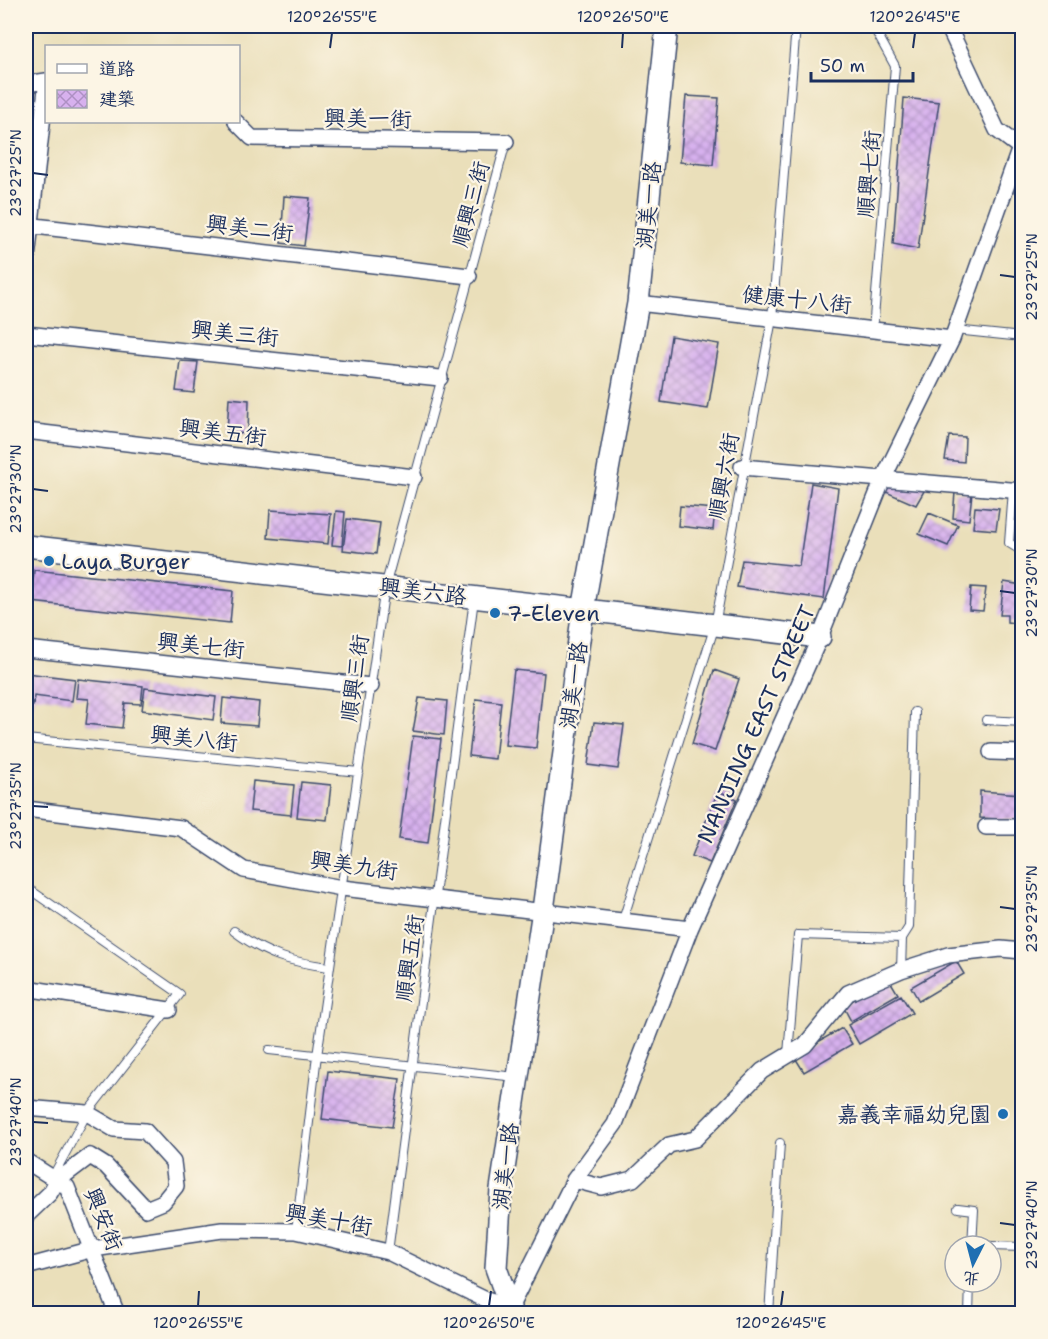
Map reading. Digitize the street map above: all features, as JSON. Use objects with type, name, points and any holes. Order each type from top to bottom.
[{"type":"street","name":"湖美一路","points":[[509,1310],[496,1268],[501,1189],[516,1077],[543,910],[583,610],[638,303],[667,26]]},
{"type":"street","points":[[948,26],[997,130],[1021,147]]},
{"type":"street","points":[[26,84],[45,81]]},
{"type":"street","points":[[26,268],[28,226],[45,96]]},
{"type":"street","name":"興美一街","points":[[237,123],[252,138],[506,142]]},
{"type":"street","name":"NANJING EAST STREET","points":[[509,1310],[574,1180],[615,1124],[690,929],[820,637],[883,479],[953,334],[1021,147]]},
{"type":"street","name":"興美二街","points":[[28,226],[469,276]]},
{"type":"street","name":"健康十八街","points":[[638,303],[873,330],[953,334]]},
{"type":"street","name":"興美三街","points":[[26,334],[440,378]]},
{"type":"street","name":"興美五街","points":[[26,431],[414,477]]},
{"type":"street","points":[[742,467],[1018,490]]},
{"type":"street","name":"興美六路","points":[[26,546],[820,637]]},
{"type":"street","name":"興美七街","points":[[26,649],[371,686]]},
{"type":"street","points":[[991,752],[1023,753]]},
{"type":"street","name":"興美九街","points":[[26,809],[181,828],[244,870],[342,888],[690,929]]},
{"type":"street","points":[[986,827],[1023,828]]},
{"type":"street","points":[[574,1180],[601,1187],[633,1179],[669,1146],[695,1139],[762,1071],[804,1046],[848,993],[901,970],[948,955],[1001,949],[1023,951]]},
{"type":"street","points":[[26,1000],[32,989],[169,1010]]},
{"type":"street","points":[[26,1108],[87,1113],[114,1130],[145,1131],[173,1162],[176,1186],[163,1202],[147,1209],[106,1166],[90,1156],[54,1180],[50,1193],[26,1216]]},
{"type":"street","name":"興安街","points":[[26,1161],[67,1187],[117,1314]]},
{"type":"street","name":"興美十街","points":[[26,1267],[93,1249],[222,1230],[296,1231],[388,1252],[509,1310]]},
{"type":"lane","name":"順興六街","points":[[623,920],[715,625],[742,467],[772,318],[796,26]]},
{"type":"lane","name":"順興七街","points":[[873,26],[895,66],[873,330]]},
{"type":"lane","name":"順興三街","points":[[296,1231],[329,967],[385,587],[506,142]]},
{"type":"lane","points":[[953,334],[1023,337]]},
{"type":"lane","points":[[1018,490],[1009,543],[1023,551]]},
{"type":"lane","name":"順興五街","points":[[388,1252],[475,597]]},
{"type":"lane","points":[[901,970],[902,938],[909,927],[915,712]]},
{"type":"lane","points":[[986,720],[1023,722]]},
{"type":"lane","name":"興美八街","points":[[26,740],[359,772]]},
{"type":"lane","points":[[26,887],[180,994],[87,1113],[54,1180]]},
{"type":"lane","points":[[234,931],[277,957],[293,963],[329,967]]},
{"type":"lane","points":[[788,1054],[798,935],[902,938]]},
{"type":"lane","points":[[269,1050],[516,1077]]},
{"type":"lane","points":[[769,1314],[780,1143]]},
{"type":"lane","points":[[958,1208],[974,1210],[973,1234]]},
{"type":"lane","points":[[1003,1246],[1023,1247]]},
{"type":"lane","points":[[969,1314],[970,1294]]},
{"type":"building","points":[[701,26],[740,26],[740,31]]},
{"type":"building","points":[[686,96],[719,98],[713,165],[680,162]]},
{"type":"building","points":[[904,98],[939,102],[918,249],[893,244]]},
{"type":"building","points":[[284,196],[310,198],[304,246],[281,243]]},
{"type":"building","points":[[671,336],[719,344],[708,409],[661,402]]},
{"type":"building","points":[[180,361],[198,362],[194,393],[176,391]]},
{"type":"building","points":[[229,398],[249,400],[248,434],[227,432]]},
{"type":"building","points":[[949,436],[965,437],[964,462],[945,460]]},
{"type":"building","points":[[811,483],[838,488],[824,599],[737,587],[742,560],[799,566]]},
{"type":"building","points":[[890,484],[927,486],[916,505],[886,492]]},
{"type":"building","points":[[955,492],[972,493],[969,520],[953,518]]},
{"type":"building","points":[[680,506],[715,509],[713,530],[678,526]]},
{"type":"building","points":[[975,507],[999,509],[996,530],[973,528]]},
{"type":"building","points":[[270,510],[331,514],[328,544],[268,538]]},
{"type":"building","points":[[336,511],[345,512],[342,546],[332,545]]},
{"type":"building","points":[[929,513],[958,525],[948,546],[919,534]]},
{"type":"building","points":[[347,519],[380,523],[376,554],[343,550]]},
{"type":"building","points":[[34,570],[233,591],[230,623],[31,602]]},
{"type":"building","points":[[1004,582],[1022,585],[1022,624],[1007,622],[1007,615],[1000,615]]},
{"type":"building","points":[[971,587],[986,588],[983,611],[969,610]]},
{"type":"building","points":[[514,670],[544,673],[536,748],[505,745]]},
{"type":"building","points":[[714,670],[739,679],[715,751],[692,744]]},
{"type":"building","points":[[26,673],[75,679],[72,701],[34,696],[33,706],[26,705]]},
{"type":"building","points":[[78,679],[143,686],[141,704],[125,703],[122,728],[86,724],[89,699],[76,698]]},
{"type":"building","points":[[145,688],[216,697],[213,720],[142,710]]},
{"type":"building","points":[[223,698],[259,702],[257,726],[221,723]]},
{"type":"building","points":[[419,698],[447,701],[444,735],[413,731]]},
{"type":"building","points":[[476,699],[501,702],[495,759],[469,756]]},
{"type":"building","points":[[594,722],[624,725],[618,769],[588,765]]},
{"type":"building","points":[[413,736],[441,739],[428,843],[399,839]]},
{"type":"building","points":[[253,781],[294,785],[291,815],[250,811]]},
{"type":"building","points":[[301,782],[331,785],[327,820],[297,817]]},
{"type":"building","points":[[718,791],[737,799],[710,863],[692,856]]},
{"type":"building","points":[[980,791],[1022,794],[1022,820],[980,818]]},
{"type":"building","points":[[956,961],[964,974],[919,1001],[911,987]]},
{"type":"building","points":[[889,979],[898,994],[851,1021],[843,1006]]},
{"type":"building","points":[[901,995],[912,1013],[859,1044],[848,1025]]},
{"type":"building","points":[[842,1028],[852,1044],[804,1072],[794,1056]]},
{"type":"building","points":[[328,1071],[400,1079],[392,1127],[322,1119]]},
{"type":"building","points":[[793,1311],[840,1312],[840,1314],[793,1314]]},
{"type":"place","name":"Laya Burger","points":[[49,561]]},
{"type":"place","name":"7-Eleven","points":[[495,613]]},
{"type":"place","name":"嘉義幸福幼兒園","points":[[1003,1114]]}]
